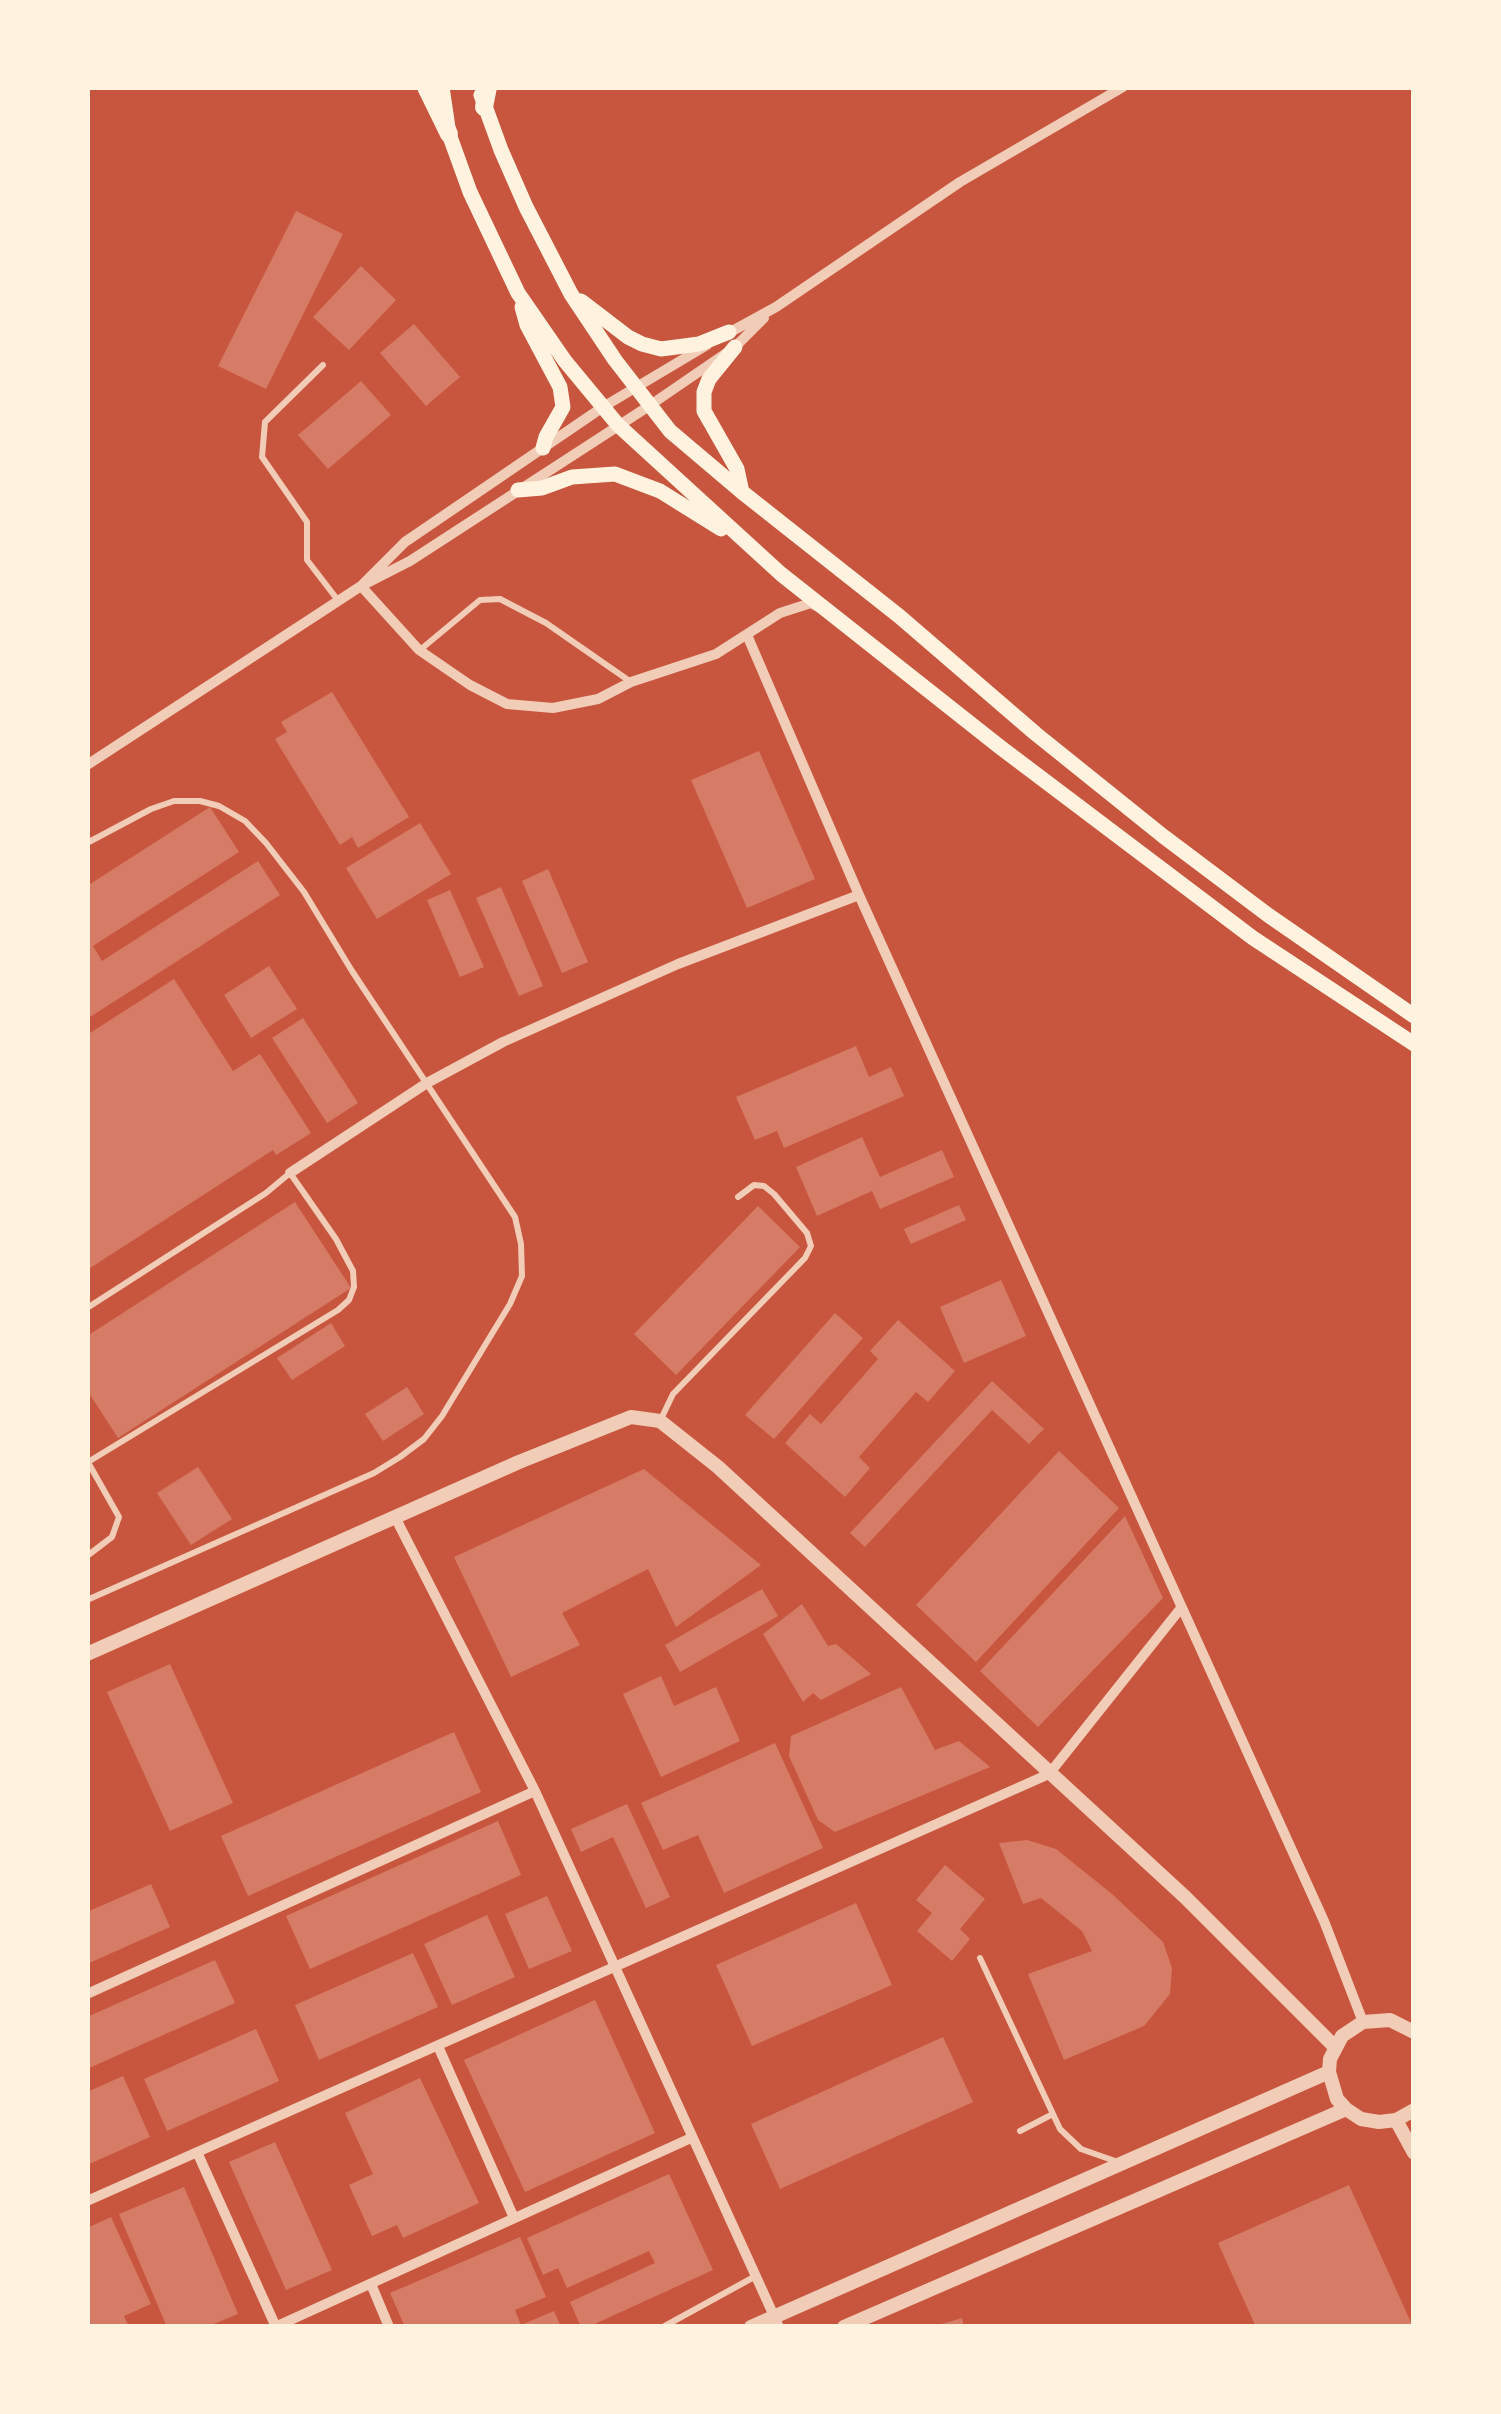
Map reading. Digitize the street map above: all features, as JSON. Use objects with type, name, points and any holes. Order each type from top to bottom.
[{"type":"highway","points":[[426,87],[449,134]]},
{"type":"main road","points":[[442,87],[449,134],[470,192],[518,293],[618,425],[740,538],[843,623],[1176,883],[1414,1044]]},
{"type":"main road","points":[[484,94],[526,207],[571,294],[670,431],[1163,836],[1414,1016]]},
{"type":"main road","points":[[518,293],[527,325],[560,387],[563,407],[543,448]]},
{"type":"main road","points":[[571,294],[642,344],[662,349],[732,339]]},
{"type":"main road","points":[[732,339],[709,379],[704,411],[737,469],[742,492]]},
{"type":"main road","points":[[518,490],[542,488],[572,477],[615,474],[660,491],[740,538]]},
{"type":"street","points":[[87,765],[361,586],[410,561],[650,406],[776,307],[960,182],[1123,87]]},
{"type":"street","points":[[361,586],[404,542],[603,407],[732,339]]},
{"type":"street","points":[[361,586],[419,650],[470,685],[507,704],[554,708],[598,699],[631,682],[716,654],[780,613],[812,603],[843,623]]},
{"type":"street","points":[[748,635],[859,895],[1324,1921],[1363,2022]]},
{"type":"street","points":[[290,1173],[427,1083],[503,1042],[678,964],[859,895]]},
{"type":"street","points":[[87,1654],[631,1417],[660,1421],[718,1467],[1185,1897],[1334,2047]]},
{"type":"street","points":[[394,1517],[535,1791],[777,2321]]},
{"type":"street","points":[[87,2201],[1049,1774],[1181,1608]]},
{"type":"street","points":[[87,1994],[535,1791]]},
{"type":"street","points":[[1410,2026],[1390,2020],[1363,2022],[1334,2047],[1329,2072],[1331,2086],[1346,2109],[1361,2119],[1396,2120],[1414,2110]]},
{"type":"street","points":[[437,2046],[514,2218]]},
{"type":"street","points":[[751,2327],[777,2321],[1329,2072]]},
{"type":"street","points":[[844,2327],[1346,2109]]},
{"type":"street","points":[[1396,2120],[1414,2153]]},
{"type":"street","points":[[197,2152],[275,2327],[692,2138]]},
{"type":"street","points":[[370,2284],[388,2327]]},
{"type":"lane","points":[[323,364],[265,422],[262,457],[307,522],[307,560],[339,602]]},
{"type":"lane","points":[[419,650],[480,599],[500,598],[546,622],[631,682]]},
{"type":"lane","points":[[87,843],[174,801],[218,806],[245,821],[304,892],[515,1217],[522,1276],[510,1304],[424,1439],[374,1473],[87,1600]]},
{"type":"lane","points":[[87,1307],[290,1173],[353,1271],[349,1300],[319,1322],[88,1461],[119,1517],[112,1537],[87,1556]]},
{"type":"lane","points":[[660,1421],[674,1394],[806,1258],[812,1246],[807,1233],[764,1186],[754,1185],[738,1197]]},
{"type":"lane","points":[[980,1958],[1060,2129],[1082,2149],[1120,2163]]},
{"type":"lane","points":[[1020,2131],[1051,2115]]},
{"type":"lane","points":[[663,2327],[756,2276]]},
{"type":"building","points":[[296,211],[343,234],[266,389],[218,366]]},
{"type":"building","points":[[361,266],[396,300],[349,350],[313,317]]},
{"type":"building","points":[[414,324],[460,377],[426,406],[380,353]]},
{"type":"building","points":[[361,381],[391,415],[328,469],[298,435]]},
{"type":"building","points":[[332,692],[409,817],[358,848],[352,837],[340,845],[275,739],[287,732],[281,722]]},
{"type":"building","points":[[759,751],[815,879],[747,908],[691,780]]},
{"type":"building","points":[[210,807],[239,852],[93,946],[102,961],[258,861],[280,895],[87,1019],[87,886]]},
{"type":"building","points":[[420,823],[451,874],[377,919],[346,868]]},
{"type":"building","points":[[548,869],[588,962],[562,973],[522,881]]},
{"type":"building","points":[[501,887],[543,986],[519,996],[476,898]]},
{"type":"building","points":[[450,890],[484,967],[460,977],[427,900]]},
{"type":"building","points":[[269,966],[297,1009],[251,1038],[224,995]]},
{"type":"building","points":[[174,979],[233,1071],[260,1054],[311,1133],[276,1155],[273,1150],[87,1270],[87,1035]]},
{"type":"building","points":[[303,1018],[358,1103],[327,1123],[272,1038]]},
{"type":"building","points":[[856,1046],[869,1077],[891,1067],[904,1096],[784,1148],[777,1131],[755,1140],[736,1097]]},
{"type":"building","points":[[862,1137],[880,1177],[942,1150],[954,1177],[880,1209],[872,1191],[817,1216],[796,1167]]},
{"type":"building","points":[[295,1202],[351,1288],[118,1438],[87,1390],[87,1336]]},
{"type":"building","points":[[959,1205],[966,1220],[911,1244],[904,1229]]},
{"type":"building","points":[[758,1206],[800,1247],[676,1375],[634,1334]]},
{"type":"building","points":[[1001,1280],[1026,1336],[964,1363],[940,1307]]},
{"type":"building","points":[[835,1313],[863,1338],[774,1439],[745,1415]]},
{"type":"building","points":[[898,1320],[955,1371],[928,1402],[916,1392],[859,1457],[870,1468],[845,1497],[785,1443],[810,1414],[821,1424],[878,1359],[870,1351]]},
{"type":"building","points":[[331,1323],[345,1346],[292,1380],[277,1358]]},
{"type":"building","points":[[992,1381],[1044,1429],[1029,1444],[992,1410],[865,1547],[850,1533]]},
{"type":"building","points":[[407,1387],[424,1414],[383,1441],[365,1414]]},
{"type":"building","points":[[1059,1451],[1119,1508],[976,1662],[916,1605]]},
{"type":"building","points":[[198,1467],[232,1519],[191,1545],[157,1493]]},
{"type":"building","points":[[644,1469],[761,1565],[676,1627],[648,1569],[562,1613],[580,1645],[511,1677],[454,1557]]},
{"type":"building","points":[[1125,1516],[1163,1598],[1038,1727],[980,1671]]},
{"type":"building","points":[[762,1589],[778,1616],[680,1672],[665,1645]]},
{"type":"building","points":[[802,1604],[828,1646],[836,1644],[871,1674],[821,1700],[813,1693],[803,1702],[763,1634]]},
{"type":"building","points":[[170,1664],[233,1803],[170,1831],[107,1692]]},
{"type":"building","points":[[661,1676],[674,1706],[716,1687],[740,1741],[661,1777],[623,1694]]},
{"type":"building","points":[[901,1687],[935,1750],[959,1741],[990,1767],[835,1832],[818,1820],[789,1756],[791,1736]]},
{"type":"building","points":[[454,1732],[481,1792],[248,1896],[221,1836]]},
{"type":"building","points":[[775,1743],[823,1848],[724,1893],[698,1835],[663,1850],[641,1803]]},
{"type":"building","points":[[627,1804],[670,1897],[646,1908],[613,1837],[581,1852],[571,1829]]},
{"type":"building","points":[[498,1821],[521,1875],[310,1969],[286,1916]]},
{"type":"building","points":[[1027,1840],[1056,1849],[1112,1894],[1163,1942],[1172,1968],[1170,1994],[1144,2026],[1064,2060],[1028,1974],[1092,1951],[1082,1931],[1041,1898],[1023,1904],[999,1843]]},
{"type":"building","points":[[945,1865],[985,1899],[960,1929],[970,1939],[952,1961],[917,1931],[932,1913],[916,1900]]},
{"type":"building","points":[[151,1884],[170,1927],[87,1964],[87,1912]]},
{"type":"building","points":[[547,1896],[572,1951],[529,1969],[505,1914]]},
{"type":"building","points":[[856,1903],[892,1985],[752,2046],[716,1965]]},
{"type":"building","points":[[487,1915],[515,1977],[452,2005],[424,1944]]},
{"type":"building","points":[[413,1953],[438,2007],[319,2060],[295,2005]]},
{"type":"building","points":[[215,1960],[235,2003],[87,2069],[87,2017]]},
{"type":"building","points":[[595,2000],[655,2133],[525,2192],[464,2060]]},
{"type":"building","points":[[256,2029],[279,2081],[167,2131],[144,2079]]},
{"type":"building","points":[[943,2037],[973,2102],[780,2189],[751,2124]]},
{"type":"building","points":[[123,2076],[150,2137],[87,2165],[87,2092]]},
{"type":"building","points":[[420,2078],[479,2203],[403,2238],[397,2225],[372,2236],[349,2185],[373,2174],[345,2113]]},
{"type":"building","points":[[275,2142],[332,2270],[286,2290],[229,2162]]},
{"type":"building","points":[[669,2174],[713,2270],[581,2327],[570,2302],[655,2263],[649,2251],[567,2288],[558,2268],[543,2275],[527,2238]]},
{"type":"building","points":[[1349,2185],[1413,2327],[1256,2327],[1218,2243]]},
{"type":"building","points":[[184,2187],[238,2314],[206,2327],[167,2327],[119,2214]]},
{"type":"building","points":[[111,2217],[151,2304],[124,2316],[129,2327],[87,2327],[87,2228]]},
{"type":"building","points":[[520,2237],[546,2297],[515,2310],[521,2325],[554,2311],[561,2327],[405,2327],[390,2293]]},
{"type":"building","points":[[962,2318],[964,2327],[935,2327],[935,2326]]}]
